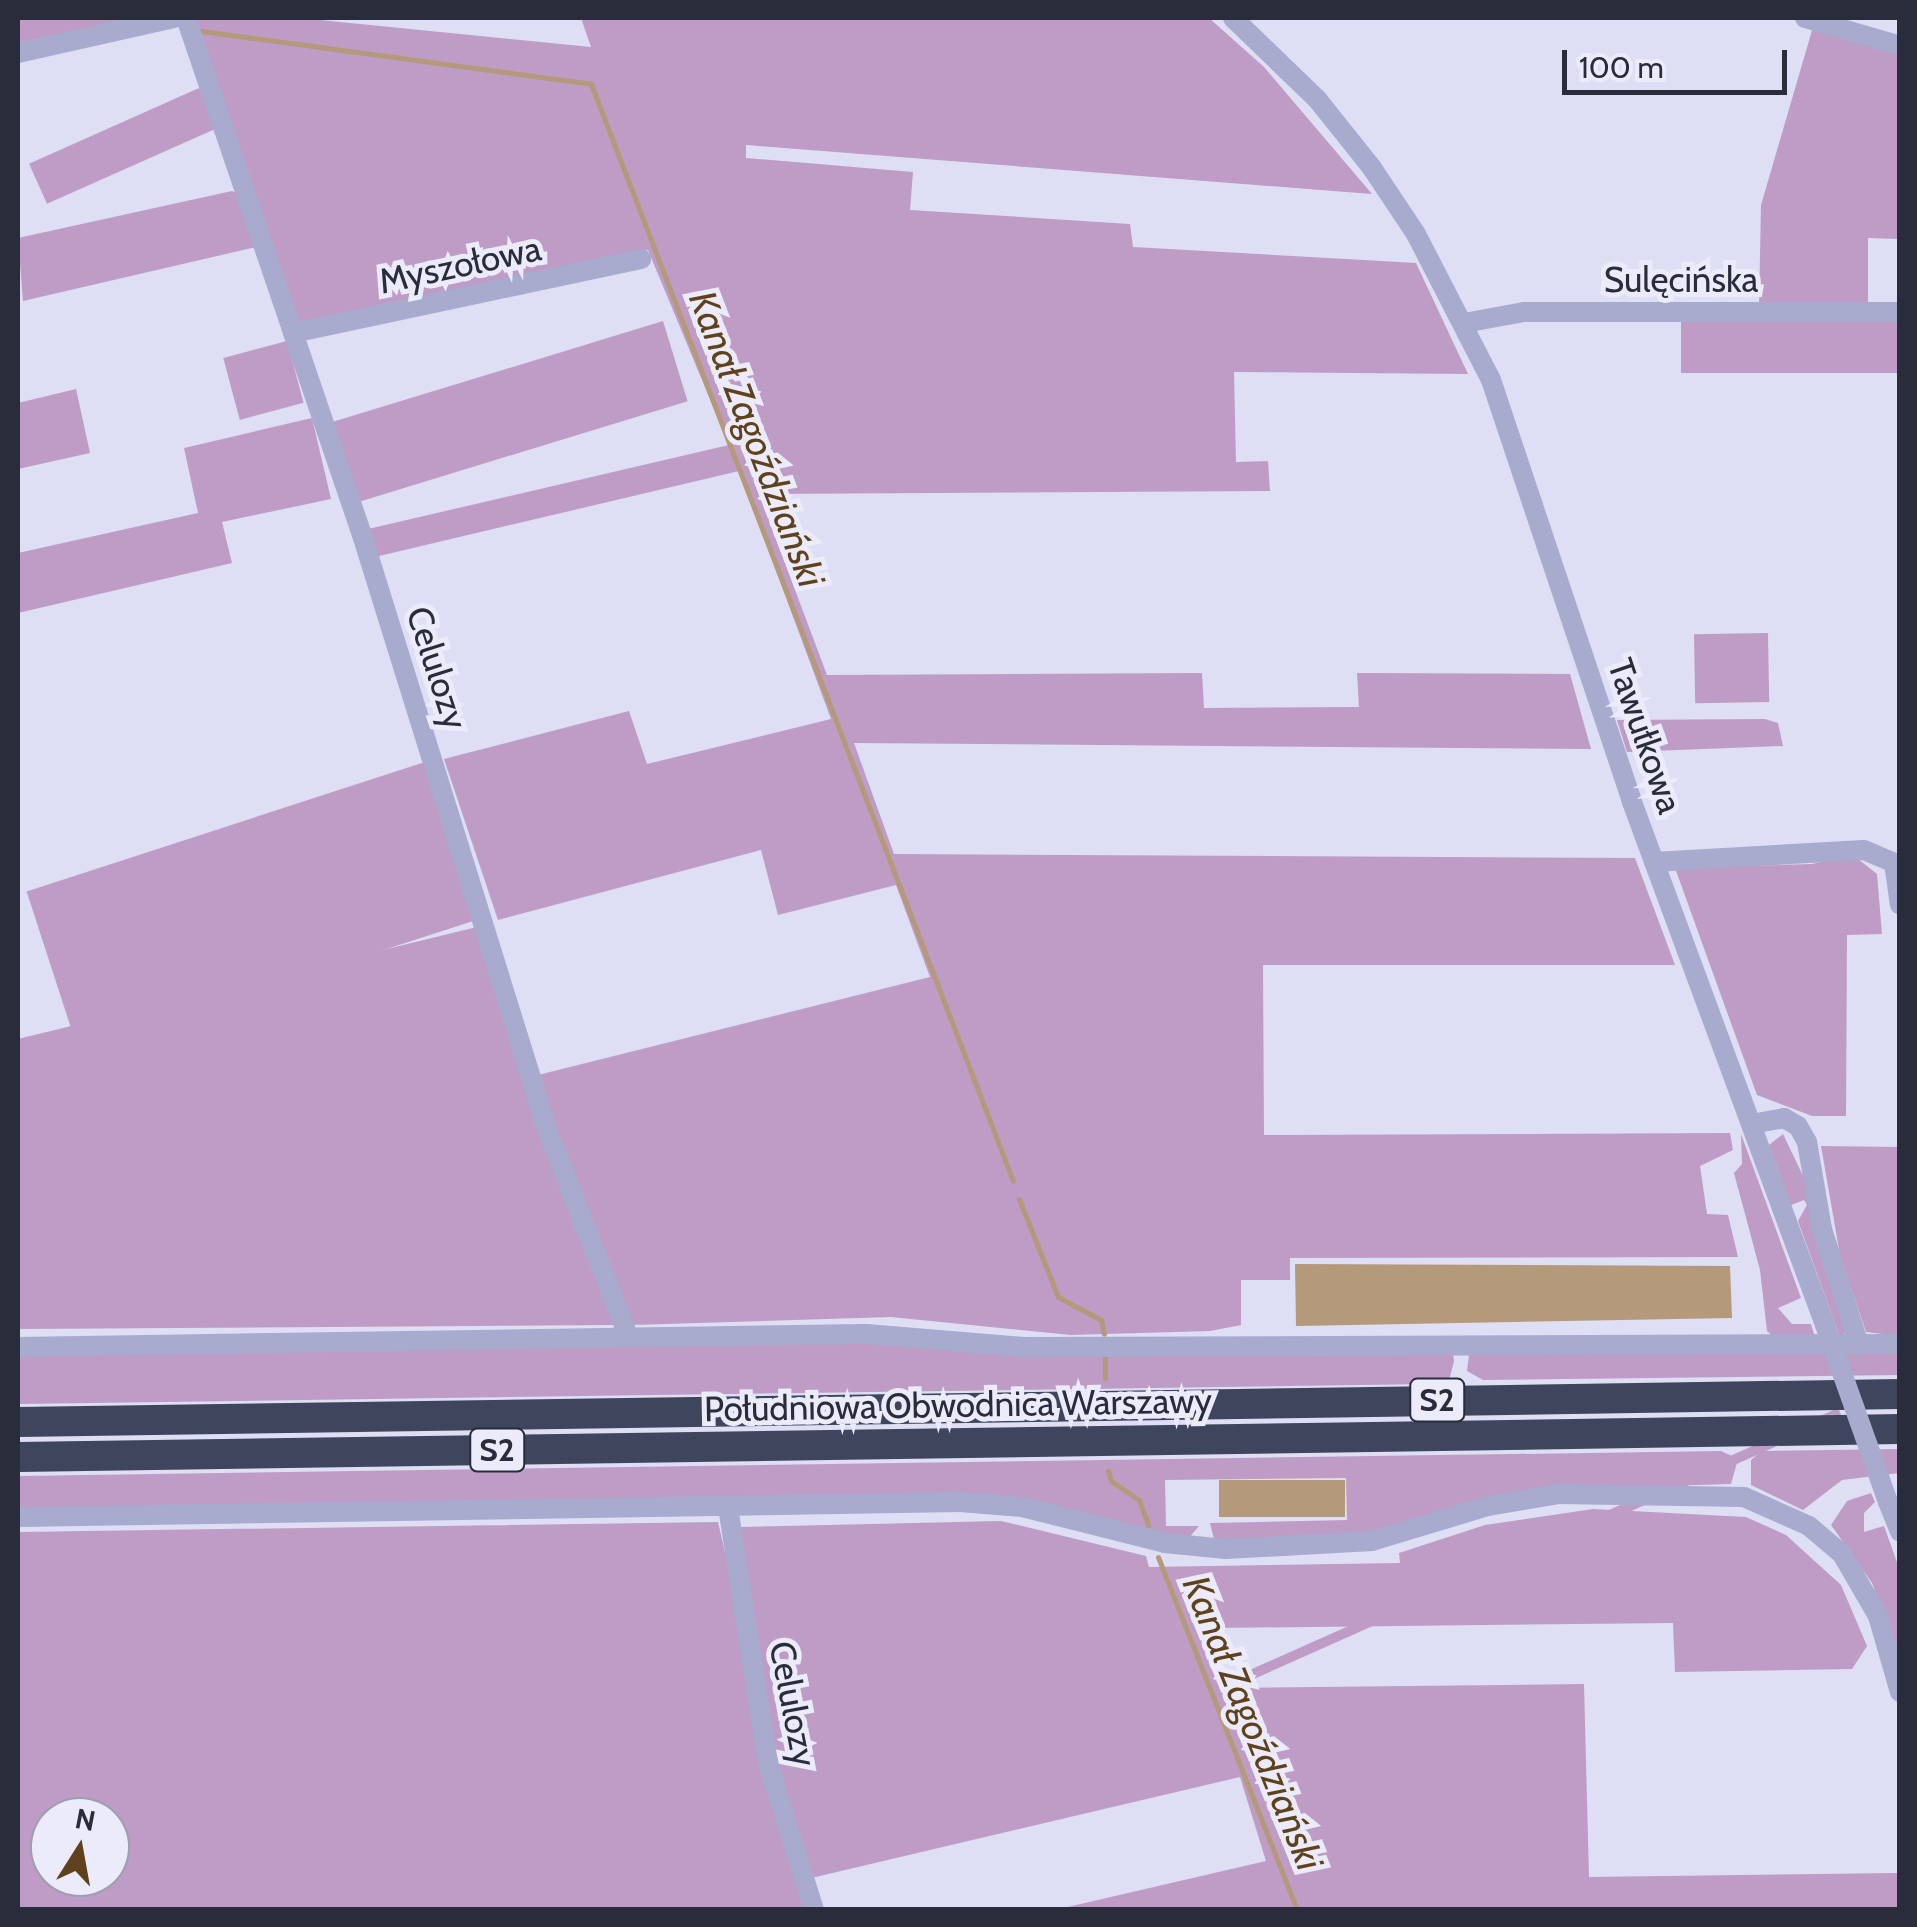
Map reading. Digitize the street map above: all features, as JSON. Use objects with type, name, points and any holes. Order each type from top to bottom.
[{"type":"highway","name":"Południowa Obwodnica Warszawy","points":[[18,1422],[1900,1394]]},
{"type":"highway","name":"Południowa Obwodnica Warszawy","points":[[18,1457],[1900,1429]]},
{"type":"street","name":"Tawułkowa","points":[[1233,18],[1317,100],[1372,168],[1464,324],[1506,424],[1654,862],[1900,1532]]},
{"type":"street","points":[[1806,18],[1900,46]]},
{"type":"street","points":[[18,53],[184,21]]},
{"type":"street","name":"Celulozy","points":[[184,21],[293,334],[547,1129],[628,1336]]},
{"type":"street","name":"Myszołowa","points":[[293,334],[641,259]]},
{"type":"street","name":"Sulęcińska","points":[[1464,324],[1524,312],[1900,312]]},
{"type":"street","points":[[1654,862],[1864,850],[1894,863],[1900,905]]},
{"type":"street","points":[[1751,1124],[1784,1118],[1798,1126],[1807,1142],[1822,1229],[1859,1345]]},
{"type":"street","points":[[18,1346],[919,1334],[1055,1348],[1900,1344]]},
{"type":"street","points":[[18,1517],[993,1503],[1166,1543],[1226,1549],[1372,1541],[1488,1506],[1558,1494],[1744,1497],[1809,1526],[1842,1554],[1878,1616],[1900,1692]]},
{"type":"street","name":"Celulozy","points":[[728,1507],[768,1762],[814,1910]]},
{"type":"shaded area","points":[[18,18],[132,18],[18,43]]},
{"type":"shaded area","points":[[195,18],[300,18],[591,47],[581,18],[1209,18],[1264,67],[1372,194],[746,145],[746,158],[913,172],[910,210],[1130,224],[1133,247],[1416,263],[1468,374],[1234,372],[1236,462],[1268,461],[1270,491],[759,494],[827,675],[1202,673],[1204,708],[1359,707],[1357,673],[1570,674],[1591,749],[854,743],[894,854],[1635,858],[1675,965],[1263,965],[1264,1135],[1730,1133],[1733,1150],[1700,1166],[1707,1214],[1728,1215],[1738,1257],[1290,1258],[1290,1280],[1241,1280],[1241,1325],[1210,1331],[1071,1335],[891,1317],[633,1325],[543,1104],[538,1075],[930,977],[896,885],[778,915],[761,850],[498,920],[444,759],[629,711],[647,764],[831,719],[739,471],[375,557],[368,529],[729,445],[648,250],[304,325],[295,321]]},
{"type":"shaded area","points":[[1813,27],[1899,53],[1899,239],[1868,238],[1868,305],[1759,307],[1761,205]]},
{"type":"shaded area","points":[[199,88],[217,128],[47,204],[29,164]]},
{"type":"shaded area","points":[[232,191],[243,196],[256,247],[23,301],[18,238]]},
{"type":"shaded area","points":[[1681,318],[1899,318],[1899,373],[1681,373]]},
{"type":"shaded area","points":[[663,321],[688,401],[358,502],[333,422]]},
{"type":"shaded area","points":[[287,341],[304,403],[240,420],[223,358]]},
{"type":"shaded area","points":[[76,389],[90,453],[18,469],[18,403]]},
{"type":"shaded area","points":[[312,418],[331,499],[222,522],[232,563],[18,613],[18,553],[198,513],[184,448]]},
{"type":"shaded area","points":[[1768,633],[1769,702],[1695,703],[1694,634]]},
{"type":"shaded area","points":[[1765,719],[1778,723],[1783,746],[1627,752],[1617,720]]},
{"type":"shaded area","points":[[428,761],[479,919],[78,1049],[27,891]]},
{"type":"shaded area","points":[[1853,855],[1877,874],[1882,934],[1847,935],[1846,1116],[1812,1116],[1757,1095],[1675,868],[1812,864]]},
{"type":"shaded area","points":[[481,926],[614,1325],[18,1329],[18,1039]]},
{"type":"shaded area","points":[[1741,1134],[1801,1298],[1778,1308],[1792,1324],[1811,1324],[1816,1341],[1776,1339],[1767,1331],[1760,1270],[1734,1173],[1742,1164]]},
{"type":"shaded area","points":[[1783,1134],[1805,1180],[1845,1333],[1840,1337],[1798,1221],[1807,1205],[1804,1200],[1791,1205],[1769,1145]]},
{"type":"shaded area","points":[[1821,1146],[1899,1147],[1899,1336],[1866,1332],[1840,1255]]},
{"type":"shaded area","points":[[1295,1264],[1730,1266],[1732,1318],[1296,1326]]},
{"type":"shaded area","points":[[919,1338],[1453,1354],[1454,1361],[1450,1377],[1434,1384],[18,1404],[18,1353]]},
{"type":"shaded area","points":[[1899,1351],[1900,1375],[1483,1380],[1467,1371],[1469,1355]]},
{"type":"shaded area","points":[[1838,1408],[1842,1417],[735,1910],[710,1910]]},
{"type":"shaded area","points":[[1899,1449],[1899,1473],[1842,1480],[1803,1510],[1751,1485],[1751,1460],[1762,1451]]},
{"type":"shaded area","points":[[1721,1451],[1738,1459],[1731,1484],[1557,1489],[1389,1531],[1326,1540],[1214,1539],[1210,1523],[1347,1520],[1346,1478],[1165,1480],[1166,1526],[1199,1526],[1188,1539],[1032,1502],[18,1508],[18,1476]]},
{"type":"shaded area","points":[[1219,1480],[1345,1480],[1345,1517],[1219,1517]]},
{"type":"shaded area","points":[[1871,1493],[1875,1502],[1864,1513],[1864,1532],[1884,1526],[1899,1568],[1899,1658],[1872,1583],[1831,1525],[1847,1501]]},
{"type":"shaded area","points":[[1593,1509],[1746,1517],[1786,1535],[1841,1585],[1867,1646],[1852,1669],[1675,1672],[1673,1623],[1213,1628],[1221,1688],[1584,1684],[1589,1877],[1899,1873],[1899,1909],[1059,1909],[1266,1861],[1240,1777],[807,1879],[766,1724],[740,1527],[1001,1521],[1146,1556],[1149,1567],[1400,1563],[1399,1553],[1485,1525]]},
{"type":"shaded area","points":[[718,1522],[808,1909],[18,1909],[18,1532]]},
{"type":"waterway","name":"Kanał Zagoździański","points":[[201,31],[591,84],[1013,1181]]},
{"type":"waterway","name":"Kanał Zagoździański","points":[[1019,1199],[1058,1297],[1101,1320],[1104,1334]]},
{"type":"waterway","name":"Kanał Zagoździański","points":[[1105,1358],[1105,1378]]},
{"type":"waterway","name":"Kanał Zagoździański","points":[[1108,1471],[1111,1481],[1139,1500],[1148,1525]]},
{"type":"waterway","name":"Kanał Zagoździański","points":[[1158,1557],[1297,1910]]}]
